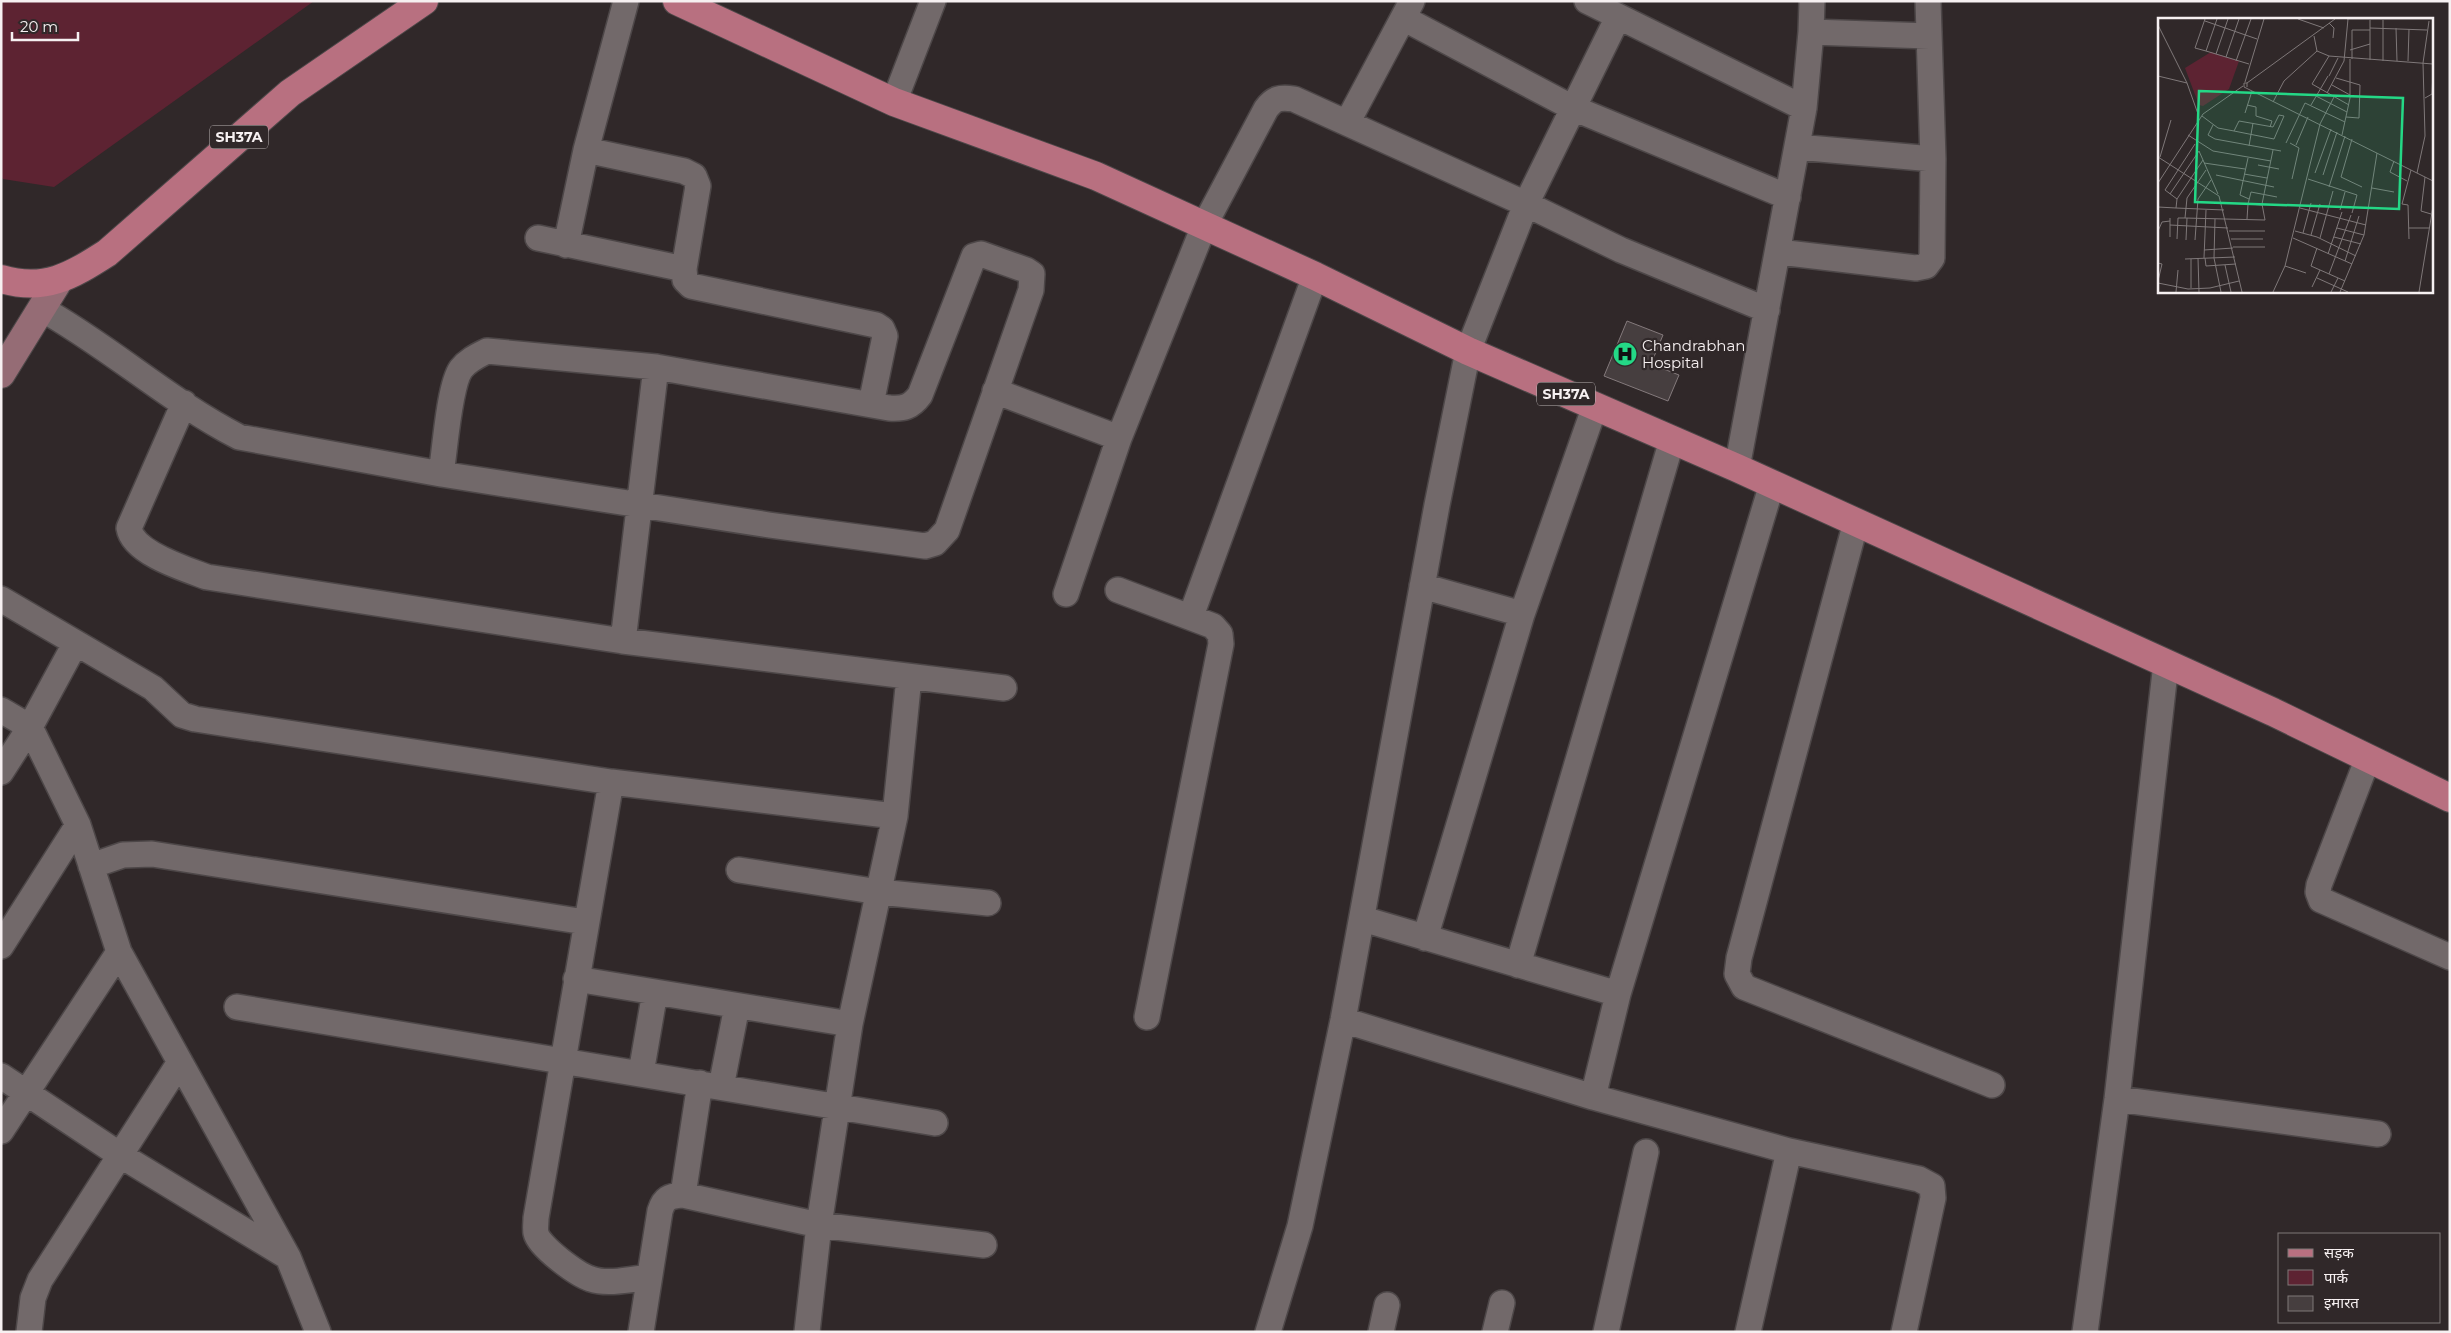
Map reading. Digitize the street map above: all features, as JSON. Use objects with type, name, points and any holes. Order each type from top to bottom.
[{"type":"main road","name":"SH37A","points":[[1,278],[35,284],[60,280],[77,272],[107,253],[290,93],[424,1]]},
{"type":"main road","name":"SH37A","points":[[677,1],[894,102],[1096,176],[1315,276],[1468,351],[1737,468],[2166,663],[2450,798]]},
{"type":"main road","points":[[1,374],[60,280]]},
{"type":"street","points":[[566,246],[586,150],[626,1]]},
{"type":"street","points":[[894,102],[933,1]]},
{"type":"street","points":[[1587,1],[1804,108]]},
{"type":"street","points":[[1737,468],[1804,108],[1812,1]]},
{"type":"street","points":[[1778,252],[1916,268],[1926,266],[1932,258],[1933,159],[1928,1]]},
{"type":"street","points":[[1347,123],[1408,10],[1573,108],[1788,197]]},
{"type":"street","points":[[1268,1332],[1300,1226],[1343,1020],[1363,919],[1422,586],[1468,351],[1526,204],[1618,17]]},
{"type":"street","points":[[1811,32],[1929,36]]},
{"type":"street","points":[[1066,594],[1119,438],[1204,226],[1272,101],[1282,97],[1294,99],[1526,204],[1621,250],[1767,310]]},
{"type":"street","points":[[1797,147],[1933,159]]},
{"type":"street","points":[[586,150],[684,171],[694,176],[698,186],[684,270],[685,280],[691,286],[876,325],[882,329],[885,336],[871,404]]},
{"type":"street","points":[[538,238],[566,246],[684,270]]},
{"type":"street","points":[[42,309],[80,330],[215,424],[239,437],[441,474],[640,503],[770,525],[925,546],[935,543],[946,530],[1033,282],[1032,274],[1026,270],[981,254],[974,256],[970,262],[920,395],[912,405],[902,408],[656,367],[487,351],[471,359],[460,370],[454,389],[441,474]]},
{"type":"street","points":[[1191,616],[1315,276]]},
{"type":"street","points":[[623,641],[656,367]]},
{"type":"street","points":[[996,391],[1119,438]]},
{"type":"street","points":[[184,403],[133,515],[129,528],[130,537],[138,546],[207,578],[623,641],[1004,688]]},
{"type":"street","points":[[1425,938],[1522,614],[1595,406]]},
{"type":"street","points":[[1518,965],[1672,440]]},
{"type":"street","points":[[1592,1097],[1618,994],[1772,484]]},
{"type":"street","points":[[1856,522],[1739,958],[1737,974],[1744,987],[1992,1085]]},
{"type":"street","points":[[1422,586],[1522,614]]},
{"type":"street","points":[[1118,590],[1191,616],[1213,626],[1220,634],[1221,644],[1147,1017]]},
{"type":"street","points":[[1,599],[153,688],[177,712],[195,719],[610,782],[896,816]]},
{"type":"street","points":[[1,772],[30,727],[75,644]]},
{"type":"street","points":[[2085,1332],[2116,1099],[2166,663]]},
{"type":"street","points":[[807,1332],[819,1225],[850,1024],[896,816],[909,677]]},
{"type":"street","points":[[1,710],[30,727],[78,826],[119,952],[288,1257],[318,1332]]},
{"type":"street","points":[[2368,758],[2319,885],[2318,892],[2321,900],[2450,957]]},
{"type":"street","points":[[610,782],[536,1218],[536,1234],[541,1244],[554,1256],[591,1280],[610,1281],[649,1277]]},
{"type":"street","points":[[1,946],[78,826]]},
{"type":"street","points":[[91,866],[123,855],[152,854],[585,922]]},
{"type":"street","points":[[739,870],[879,892],[988,903]]},
{"type":"street","points":[[1363,919],[1618,994]]},
{"type":"street","points":[[1,1131],[119,952]]},
{"type":"street","points":[[576,979],[850,1024]]},
{"type":"street","points":[[640,1074],[655,992]]},
{"type":"street","points":[[683,1195],[711,1085],[737,1006]]},
{"type":"street","points":[[237,1007],[935,1123]]},
{"type":"street","points":[[1343,1020],[1592,1097],[1789,1151],[1919,1179],[1932,1186],[1933,1198],[1930,1219],[1904,1332]]},
{"type":"street","points":[[29,1332],[33,1298],[40,1280],[180,1062]]},
{"type":"street","points":[[1,1076],[120,1155],[288,1257]]},
{"type":"street","points":[[2116,1099],[2378,1134]]},
{"type":"street","points":[[1748,1332],[1789,1151]]},
{"type":"street","points":[[1606,1332],[1646,1152]]},
{"type":"street","points":[[641,1332],[663,1201],[670,1196],[683,1195],[819,1225],[984,1245]]},
{"type":"street","points":[[1495,1332],[1502,1303]]},
{"type":"street","points":[[1381,1332],[1387,1305]]},
{"type":"green space","points":[[1,1],[314,1],[54,187],[3,179],[1,176]]},
{"type":"building","points":[[1627,321],[1663,335],[1651,364],[1679,375],[1668,401],[1604,376]]},
{"type":"place","name":"Chandrabhan Hospital","points":[[1625,354]]}]
